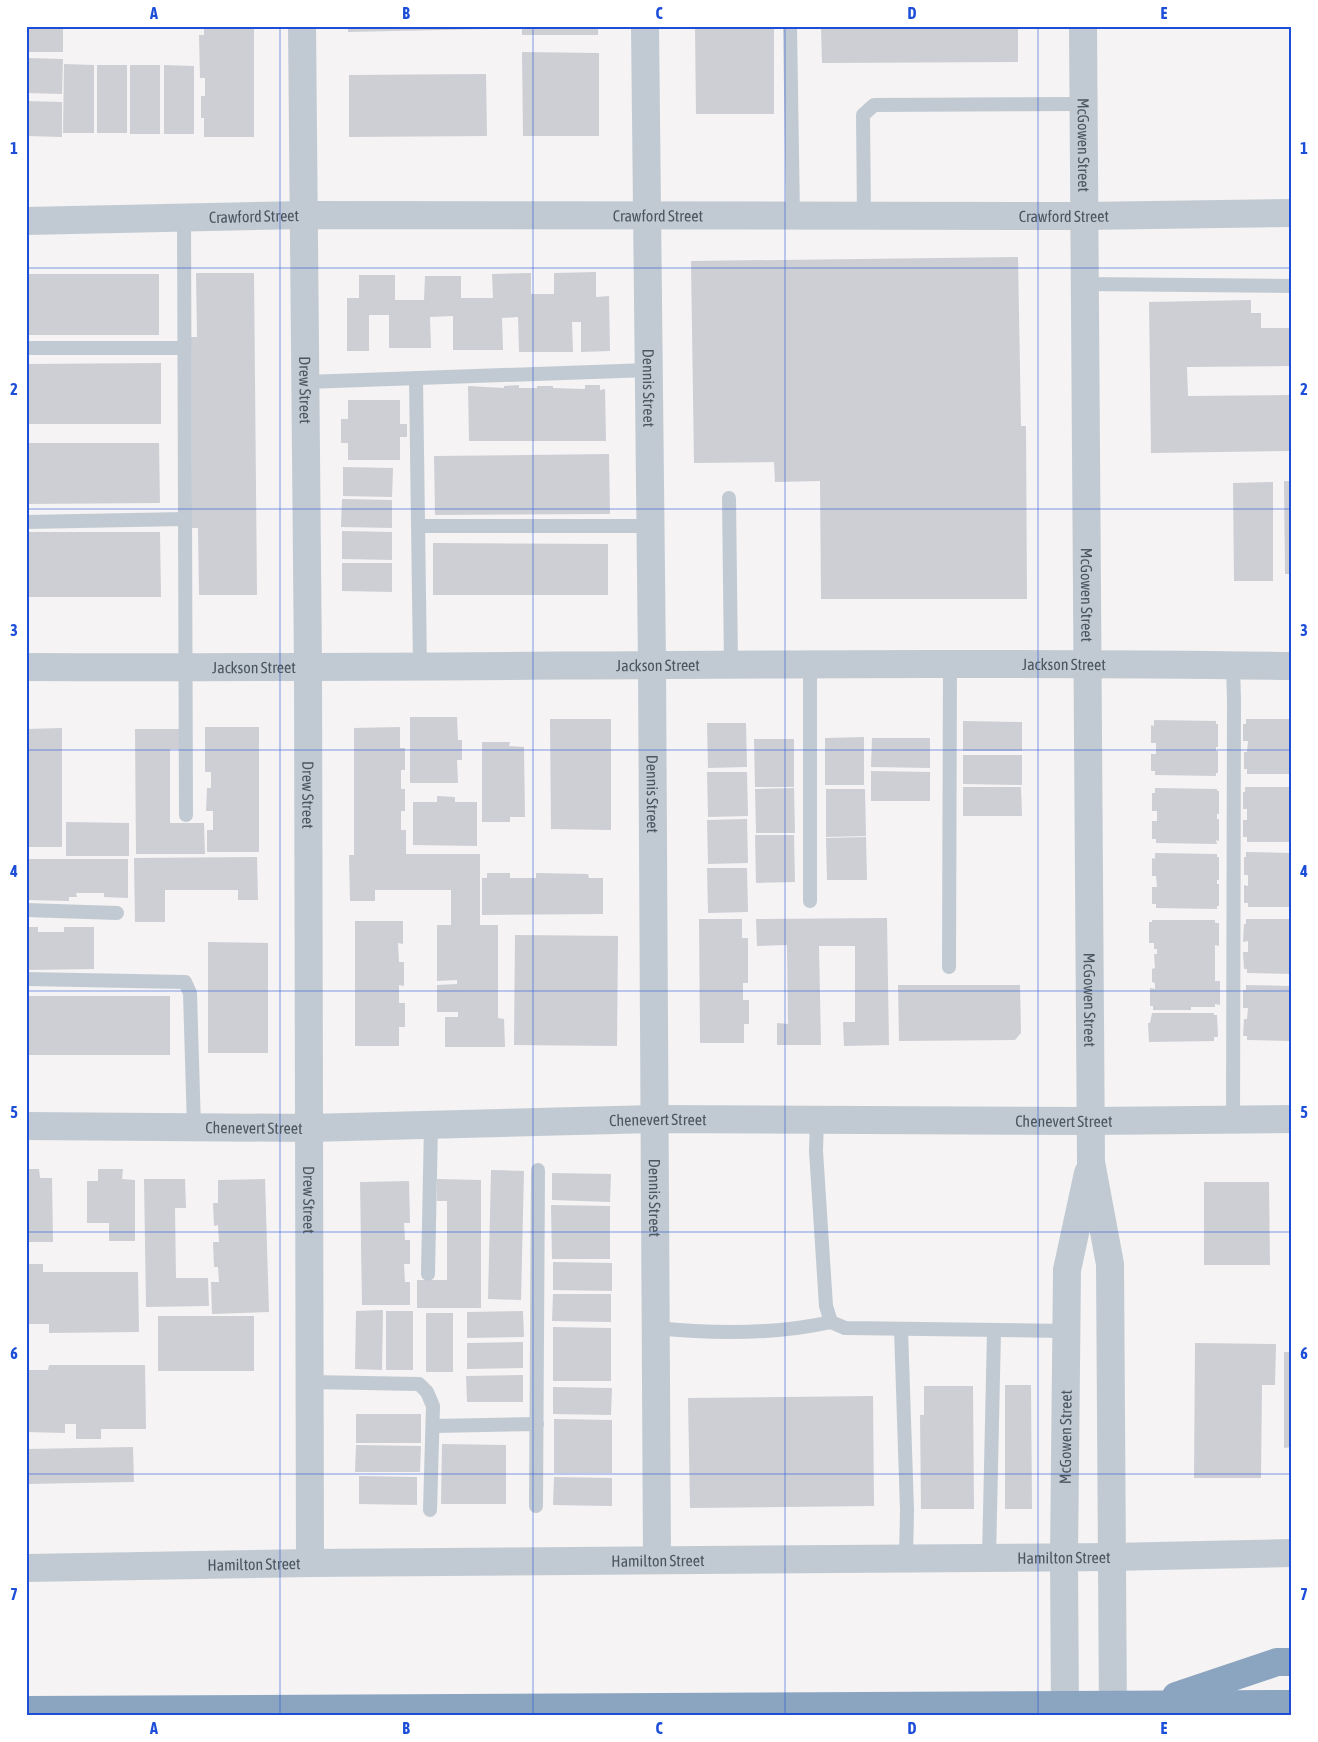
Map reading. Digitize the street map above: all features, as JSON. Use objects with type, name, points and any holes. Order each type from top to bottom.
[{"type":"highway","points":[[1154,1704],[1277,1662],[1292,1662]]},
{"type":"highway","points":[[26,1710],[1292,1704]]},
{"type":"street","name":"Drew Street","points":[[302,26],[308,668],[310,1563]]},
{"type":"street","name":"Dennis Street","points":[[645,26],[651,526],[657,1560]]},
{"type":"street","name":"McGowen Street","points":[[1083,26],[1090,1162],[1110,1264],[1113,1716]]},
{"type":"street","name":"Crawford Street","points":[[26,220],[304,215],[1084,216],[1292,213]]},
{"type":"street","name":"Jackson Street","points":[[26,668],[1087,663],[1292,666]]},
{"type":"street","name":"Chenevert Street","points":[[26,1126],[309,1128],[654,1119],[1292,1120]]},
{"type":"street","name":"McGowen Street","points":[[1065,1716],[1064,1558],[1067,1270],[1090,1162]]},
{"type":"street","name":"Hamilton Street","points":[[26,1568],[310,1563],[1112,1558],[1292,1553]]},
{"type":"lane","points":[[790,26],[794,216]]},
{"type":"lane","points":[[864,216],[863,115],[874,105],[1083,104]]},
{"type":"lane","points":[[184,218],[186,815]]},
{"type":"lane","points":[[1084,284],[1292,286]]},
{"type":"lane","points":[[26,348],[184,348]]},
{"type":"lane","points":[[306,382],[649,370]]},
{"type":"lane","points":[[416,378],[420,667]]},
{"type":"lane","points":[[729,498],[732,665]]},
{"type":"lane","points":[[26,522],[184,519]]},
{"type":"lane","points":[[418,526],[651,526]]},
{"type":"lane","points":[[810,664],[810,900]]},
{"type":"lane","points":[[949,967],[950,664]]},
{"type":"lane","points":[[1233,665],[1233,1120]]},
{"type":"lane","points":[[26,910],[117,913]]},
{"type":"lane","points":[[26,979],[185,982],[190,993],[194,1127]]},
{"type":"lane","points":[[817,1120],[816,1152],[826,1306],[831,1322]]},
{"type":"lane","points":[[428,1274],[431,1125]]},
{"type":"lane","points":[[536,1506],[538,1170]]},
{"type":"lane","points":[[656,1328],[687,1331],[753,1332],[831,1322],[845,1328],[1066,1331]]},
{"type":"lane","points":[[901,1329],[907,1510],[906,1559]]},
{"type":"lane","points":[[989,1558],[994,1330]]},
{"type":"lane","points":[[310,1382],[419,1384],[427,1392],[433,1406],[430,1510]]},
{"type":"lane","points":[[433,1426],[537,1424]]},
{"type":"building","points":[[26,26],[63,26],[63,52],[26,52]]},
{"type":"building","points":[[204,26],[254,26],[254,137],[204,137],[204,118],[201,118],[201,96],[205,96],[205,78],[200,78],[199,35],[204,35]]},
{"type":"building","points":[[348,26],[488,26],[488,29],[348,32]]},
{"type":"building","points":[[522,26],[598,26],[598,35],[522,35]]},
{"type":"building","points":[[695,26],[774,26],[774,114],[696,114]]},
{"type":"building","points":[[821,26],[1018,26],[1018,62],[822,63]]},
{"type":"building","points":[[522,52],[599,53],[599,136],[523,136]]},
{"type":"building","points":[[26,58],[63,59],[62,94],[26,93]]},
{"type":"building","points":[[64,64],[94,65],[94,133],[63,133]]},
{"type":"building","points":[[97,65],[127,65],[127,133],[97,133]]},
{"type":"building","points":[[130,65],[160,65],[160,134],[130,134]]},
{"type":"building","points":[[164,65],[194,66],[194,134],[164,134]]},
{"type":"building","points":[[486,74],[487,136],[349,137],[349,75]]},
{"type":"building","points":[[26,101],[62,102],[62,137],[26,136]]},
{"type":"building","points":[[1018,257],[1021,426],[1026,426],[1027,599],[821,599],[820,481],[775,482],[774,462],[694,463],[691,261]]},
{"type":"building","points":[[596,272],[596,297],[609,296],[610,351],[581,352],[581,322],[572,322],[573,352],[519,352],[518,317],[502,318],[503,350],[453,350],[453,316],[430,317],[431,348],[389,348],[389,315],[369,315],[369,351],[347,351],[347,298],[359,298],[359,275],[395,275],[395,300],[424,300],[425,276],[461,276],[461,298],[493,298],[492,274],[531,273],[531,294],[554,294],[554,273]]},
{"type":"building","points":[[196,273],[254,273],[257,595],[199,595],[198,528],[192,528],[191,337],[197,337]]},
{"type":"building","points":[[26,274],[159,274],[159,335],[26,335]]},
{"type":"building","points":[[1251,300],[1251,313],[1261,313],[1261,328],[1292,328],[1292,366],[1187,367],[1188,396],[1290,395],[1290,451],[1151,453],[1149,302]]},
{"type":"building","points":[[161,363],[161,424],[26,424],[26,364]]},
{"type":"building","points":[[519,385],[519,388],[553,386],[553,388],[585,389],[585,385],[600,385],[600,390],[605,389],[606,441],[469,441],[468,386],[504,388],[504,386]]},
{"type":"building","points":[[348,400],[400,400],[400,424],[407,424],[407,437],[400,437],[400,460],[348,460],[348,443],[341,443],[341,419],[348,419]]},
{"type":"building","points":[[26,443],[159,443],[160,503],[26,504]]},
{"type":"building","points":[[609,454],[610,514],[435,515],[434,456]]},
{"type":"building","points":[[343,467],[393,468],[392,497],[343,496]]},
{"type":"building","points":[[1284,481],[1292,481],[1292,574],[1285,574]]},
{"type":"building","points":[[1273,482],[1273,581],[1234,581],[1233,483]]},
{"type":"building","points":[[342,499],[392,500],[392,528],[341,527]]},
{"type":"building","points":[[342,531],[392,532],[392,560],[342,559]]},
{"type":"building","points":[[26,532],[160,532],[161,597],[26,597]]},
{"type":"building","points":[[433,543],[608,544],[608,595],[433,595]]},
{"type":"building","points":[[342,563],[392,563],[392,592],[342,591]]},
{"type":"building","points":[[410,717],[457,717],[458,740],[462,740],[462,760],[457,760],[458,783],[410,783]]},
{"type":"building","points":[[550,719],[611,719],[611,830],[551,829]]},
{"type":"building","points":[[1246,719],[1292,719],[1292,774],[1247,774],[1247,769],[1244,769],[1244,752],[1247,752],[1248,741],[1243,741],[1243,724],[1246,724]]},
{"type":"building","points":[[1154,720],[1216,721],[1216,724],[1218,724],[1218,747],[1216,747],[1216,751],[1218,751],[1218,773],[1216,773],[1216,776],[1155,775],[1155,771],[1151,771],[1151,754],[1156,754],[1156,743],[1151,743],[1151,725],[1154,726]]},
{"type":"building","points":[[963,721],[1022,722],[1022,751],[963,751]]},
{"type":"building","points":[[707,723],[746,723],[747,767],[708,768]]},
{"type":"building","points":[[205,727],[259,727],[259,852],[207,852],[207,830],[213,830],[213,811],[206,811],[207,788],[211,788],[211,772],[205,772]]},
{"type":"building","points":[[400,727],[400,748],[405,748],[405,770],[401,770],[401,789],[405,789],[405,811],[401,811],[401,830],[406,830],[406,854],[480,854],[480,925],[498,925],[498,1018],[504,1019],[505,1047],[445,1047],[445,1017],[458,1017],[458,1012],[437,1012],[437,985],[457,984],[457,980],[437,981],[437,925],[451,925],[451,890],[375,890],[375,901],[350,901],[349,855],[354,855],[354,728]]},
{"type":"building","points":[[62,728],[62,847],[26,847],[26,729]]},
{"type":"building","points":[[135,729],[179,729],[179,749],[170,749],[170,823],[204,823],[205,854],[136,854]]},
{"type":"building","points":[[864,737],[864,785],[825,785],[825,738]]},
{"type":"building","points":[[872,738],[930,738],[930,768],[871,767]]},
{"type":"building","points":[[754,739],[794,739],[794,787],[755,787]]},
{"type":"building","points":[[482,742],[510,742],[509,746],[524,747],[525,817],[510,817],[510,822],[482,822]]},
{"type":"building","points":[[963,755],[1022,755],[1022,785],[963,784]]},
{"type":"building","points":[[871,771],[930,772],[930,801],[871,801]]},
{"type":"building","points":[[707,772],[747,772],[748,816],[708,817]]},
{"type":"building","points":[[963,787],[1021,787],[1022,816],[963,816]]},
{"type":"building","points":[[1245,787],[1292,787],[1292,842],[1247,842],[1247,837],[1243,837],[1243,820],[1247,820],[1247,809],[1243,809],[1243,792],[1245,792]]},
{"type":"building","points":[[794,788],[795,833],[756,833],[755,789]]},
{"type":"building","points":[[1155,788],[1217,789],[1219,791],[1219,814],[1217,814],[1217,819],[1219,819],[1219,841],[1216,840],[1217,844],[1156,843],[1156,839],[1152,839],[1152,821],[1157,821],[1157,811],[1152,811],[1152,793],[1155,793]]},
{"type":"building","points":[[826,789],[865,789],[866,836],[826,837]]},
{"type":"building","points":[[437,796],[455,797],[455,802],[477,802],[477,846],[413,845],[413,802],[437,802]]},
{"type":"building","points":[[747,819],[748,863],[708,864],[707,820]]},
{"type":"building","points":[[66,822],[129,823],[129,856],[66,856]]},
{"type":"building","points":[[755,835],[794,835],[795,882],[756,883]]},
{"type":"building","points":[[866,837],[867,880],[827,880],[826,838]]},
{"type":"building","points":[[1246,852],[1292,853],[1292,907],[1248,907],[1248,903],[1244,903],[1244,885],[1248,886],[1248,875],[1244,875],[1244,857],[1246,857]]},
{"type":"building","points":[[1155,853],[1217,854],[1217,857],[1219,857],[1219,880],[1217,880],[1217,884],[1219,884],[1219,906],[1217,906],[1217,909],[1156,908],[1156,904],[1152,904],[1152,887],[1157,887],[1156,876],[1152,876],[1152,858],[1155,859]]},
{"type":"building","points":[[257,857],[258,900],[238,900],[238,890],[165,890],[165,922],[135,922],[134,858]]},
{"type":"building","points":[[26,859],[128,859],[128,898],[104,897],[104,893],[76,893],[77,897],[69,897],[69,901],[26,900]]},
{"type":"building","points":[[707,868],[747,868],[748,912],[708,913]]},
{"type":"building","points":[[487,873],[510,873],[510,878],[536,878],[536,873],[588,874],[589,878],[603,878],[603,914],[482,915],[482,878],[487,878]]},
{"type":"building","points":[[887,918],[889,1045],[844,1046],[843,1022],[855,1022],[855,946],[819,946],[821,1045],[777,1045],[777,1023],[788,1024],[787,945],[757,946],[756,919]]},
{"type":"building","points":[[699,919],[742,919],[742,938],[748,938],[748,983],[743,983],[743,1000],[749,1000],[749,1024],[744,1024],[744,1043],[700,1043]]},
{"type":"building","points":[[1246,919],[1292,919],[1292,974],[1247,973],[1247,969],[1244,969],[1243,952],[1248,952],[1248,941],[1243,942]]},
{"type":"building","points":[[1152,920],[1215,920],[1215,923],[1219,923],[1219,946],[1215,945],[1215,981],[1220,981],[1220,1005],[1215,1004],[1215,1007],[1191,1007],[1191,1010],[1153,1010],[1153,1006],[1150,1006],[1150,988],[1155,989],[1155,983],[1152,982],[1152,969],[1155,968],[1154,954],[1157,954],[1157,949],[1154,949],[1154,943],[1149,943],[1149,922],[1152,922]]},
{"type":"building","points":[[355,921],[403,921],[403,944],[398,943],[399,962],[404,962],[404,986],[399,985],[399,1003],[405,1003],[405,1027],[399,1027],[399,1046],[355,1046]]},
{"type":"building","points":[[26,927],[38,927],[38,932],[64,932],[64,927],[94,927],[94,969],[26,970]]},
{"type":"building","points":[[515,935],[618,936],[617,1046],[514,1045]]},
{"type":"building","points":[[208,942],[268,943],[268,1053],[208,1053]]},
{"type":"building","points":[[898,985],[1020,985],[1021,1033],[1015,1040],[899,1041]]},
{"type":"building","points":[[1246,985],[1292,986],[1292,1041],[1247,1040],[1247,1036],[1243,1036],[1244,1019],[1247,1019],[1248,1008],[1243,1008],[1243,990],[1246,990]]},
{"type":"building","points":[[26,996],[170,996],[170,1055],[26,1055]]},
{"type":"building","points":[[1152,1013],[1214,1013],[1214,1015],[1217,1015],[1218,1037],[1214,1037],[1214,1041],[1149,1042],[1148,1023],[1150,1023]]},
{"type":"building","points":[[26,1169],[39,1169],[40,1178],[52,1178],[53,1242],[26,1242]]},
{"type":"building","points":[[98,1169],[123,1169],[122,1179],[135,1180],[135,1241],[109,1241],[109,1223],[87,1223],[87,1181],[98,1181]]},
{"type":"building","points":[[491,1170],[524,1171],[521,1300],[488,1299]]},
{"type":"building","points":[[552,1173],[611,1174],[610,1202],[552,1200]]},
{"type":"building","points":[[144,1179],[185,1179],[186,1208],[175,1208],[176,1278],[208,1278],[209,1306],[146,1307]]},
{"type":"building","points":[[265,1179],[269,1312],[212,1314],[211,1282],[219,1282],[218,1267],[214,1267],[213,1242],[219,1242],[218,1225],[214,1226],[213,1203],[218,1203],[218,1180]]},
{"type":"building","points":[[437,1179],[481,1180],[481,1308],[417,1308],[417,1280],[447,1280],[447,1201],[437,1201]]},
{"type":"building","points":[[409,1181],[410,1223],[404,1223],[405,1240],[410,1240],[410,1264],[404,1264],[405,1282],[410,1282],[410,1305],[362,1305],[360,1182]]},
{"type":"building","points":[[1204,1182],[1269,1182],[1270,1265],[1204,1265]]},
{"type":"building","points":[[551,1205],[610,1206],[610,1259],[552,1259]]},
{"type":"building","points":[[553,1262],[612,1263],[612,1291],[553,1290]]},
{"type":"building","points":[[26,1264],[43,1264],[43,1272],[138,1272],[139,1332],[49,1333],[49,1324],[26,1324]]},
{"type":"building","points":[[553,1294],[611,1294],[611,1322],[552,1321]]},
{"type":"building","points":[[383,1310],[382,1370],[355,1369],[356,1311]]},
{"type":"building","points":[[386,1311],[413,1311],[413,1370],[386,1370]]},
{"type":"building","points":[[523,1311],[524,1337],[467,1338],[467,1312]]},
{"type":"building","points":[[426,1313],[453,1313],[453,1372],[426,1372]]},
{"type":"building","points":[[158,1316],[254,1316],[254,1371],[158,1371]]},
{"type":"building","points":[[553,1327],[611,1328],[611,1381],[553,1381]]},
{"type":"building","points":[[523,1342],[523,1368],[467,1369],[467,1343]]},
{"type":"building","points":[[1195,1343],[1276,1344],[1275,1385],[1262,1385],[1261,1478],[1194,1478]]},
{"type":"building","points":[[1284,1352],[1292,1352],[1292,1447],[1284,1448]]},
{"type":"building","points":[[49,1365],[145,1365],[146,1429],[101,1429],[101,1439],[76,1439],[76,1424],[65,1424],[65,1433],[26,1432],[26,1370],[48,1370]]},
{"type":"building","points":[[523,1375],[523,1402],[467,1402],[466,1376]]},
{"type":"building","points":[[1005,1385],[1031,1385],[1032,1509],[1005,1509]]},
{"type":"building","points":[[924,1386],[973,1386],[974,1509],[921,1509],[920,1415],[924,1415]]},
{"type":"building","points":[[553,1387],[612,1388],[611,1415],[553,1414]]},
{"type":"building","points":[[873,1396],[874,1506],[690,1508],[688,1398]]},
{"type":"building","points":[[356,1414],[421,1414],[421,1443],[356,1443]]},
{"type":"building","points":[[554,1419],[612,1420],[612,1473],[554,1473]]},
{"type":"building","points":[[442,1444],[506,1445],[506,1504],[441,1504]]},
{"type":"building","points":[[356,1445],[421,1446],[420,1472],[355,1472]]},
{"type":"building","points":[[133,1447],[134,1482],[26,1484],[26,1449]]},
{"type":"building","points":[[359,1476],[417,1477],[417,1505],[359,1504]]},
{"type":"building","points":[[554,1477],[612,1478],[612,1506],[553,1505]]}]
